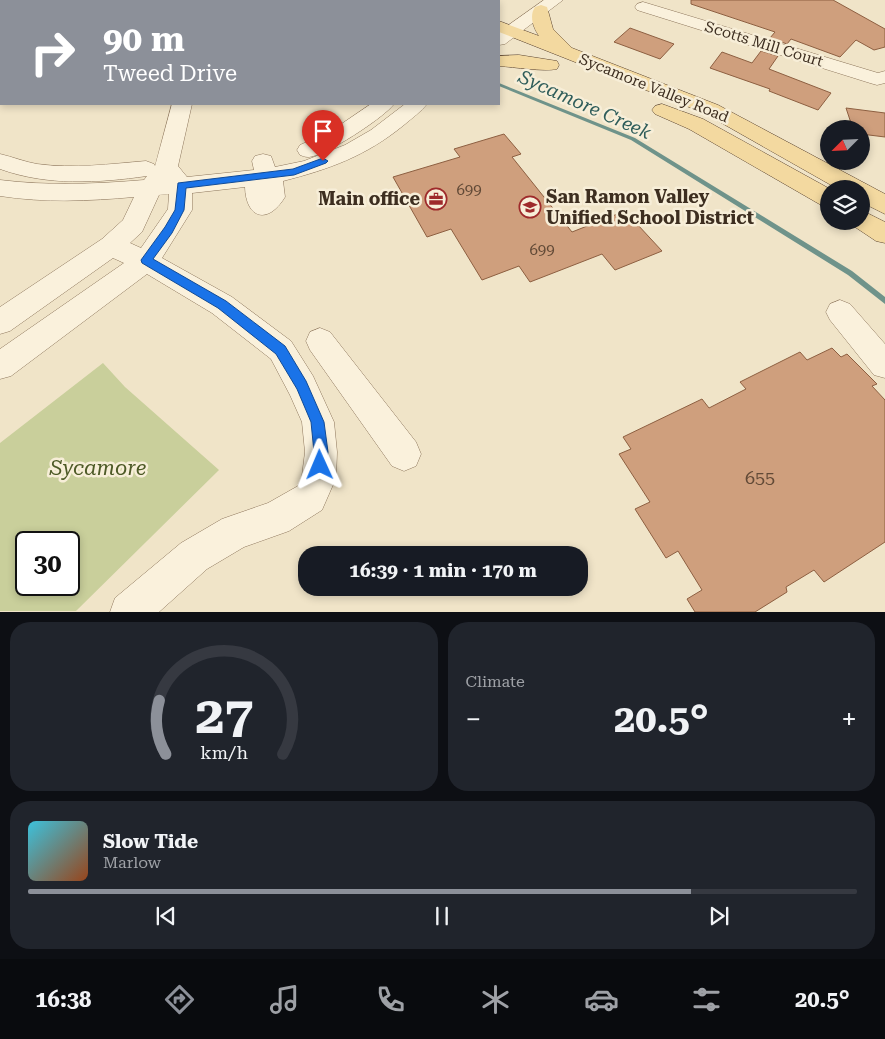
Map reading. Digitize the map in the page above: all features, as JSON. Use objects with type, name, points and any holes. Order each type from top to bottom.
[{"type":"main road","points":[[542,3],[539,19],[541,25],[556,43],[570,54]]},
{"type":"main road","name":"Sycamore Valley Road","points":[[501,33],[570,54],[711,109],[841,180]]},
{"type":"main road","name":"Sycamore Valley Road","points":[[501,33],[550,65],[696,124],[820,194]]},
{"type":"main road","points":[[500,61],[519,61],[550,65]]},
{"type":"main road","points":[[870,196],[885,205]]},
{"type":"main road","points":[[870,225],[885,234]]},
{"type":"street","points":[[501,33],[542,3]]},
{"type":"street","name":"Scotts Mill Court","points":[[643,7],[877,79],[885,77]]},
{"type":"street","points":[[0,366],[146,260],[168,230],[180,210],[174,176],[182,105]]},
{"type":"street","points":[[264,168],[286,156],[328,142],[354,127],[383,105]]},
{"type":"street","points":[[0,161],[30,171],[52,174],[174,176],[264,168],[294,172],[352,151],[384,130],[416,105]]},
{"type":"street","points":[[0,188],[34,193],[62,193],[150,188],[174,176]]},
{"type":"street","points":[[0,322],[111,246],[133,226],[150,188]]},
{"type":"street","points":[[111,246],[146,260],[222,304],[281,350],[302,386],[318,422],[321,452],[319,478],[310,498],[276,518],[234,532],[194,556],[129,612]]},
{"type":"street","points":[[840,312],[885,365]]},
{"type":"street","points":[[320,341],[404,454]]},
{"type":"green space","name":"Sycamore","points":[[103,363],[125,387],[219,470],[76,611],[0,611],[0,443]]},
{"type":"building","points":[[691,0],[833,0],[885,29],[885,47],[874,50],[856,40],[840,57],[791,39],[787,44],[770,38],[775,32],[691,4]]},
{"type":"building","points":[[630,28],[674,44],[660,59],[614,42]]},
{"type":"building","points":[[761,51],[778,56],[769,69],[831,93],[818,110],[769,91],[770,89],[710,68],[722,52],[752,63]]},
{"type":"building","points":[[846,108],[885,113],[885,137],[870,135],[870,120],[850,120]]},
{"type":"building","points":[[504,134],[521,154],[512,157],[572,232],[625,211],[662,251],[615,270],[602,254],[530,282],[519,266],[482,280],[451,229],[427,237],[393,177],[460,157],[454,149]]},
{"type":"building","points":[[832,348],[841,357],[847,354],[877,384],[872,386],[885,400],[885,542],[824,582],[814,570],[786,587],[787,592],[755,612],[695,612],[687,599],[702,590],[678,551],[666,558],[635,509],[650,502],[619,454],[631,449],[623,437],[702,399],[709,408],[746,389],[740,382],[800,352],[807,360]]},
{"type":"waterway","name":"Sycamore Creek","points":[[500,84],[633,139],[850,273],[885,301]]},
{"type":"place","name":"Main office","points":[[436,199]]},
{"type":"place","name":"San Ramon Valley Unified School District","points":[[530,207]]},
{"type":"route","points":[[320,465],[321,452],[318,422],[302,386],[281,350],[222,304],[146,260],[180,210],[181,185],[294,172],[323,161]]}]
